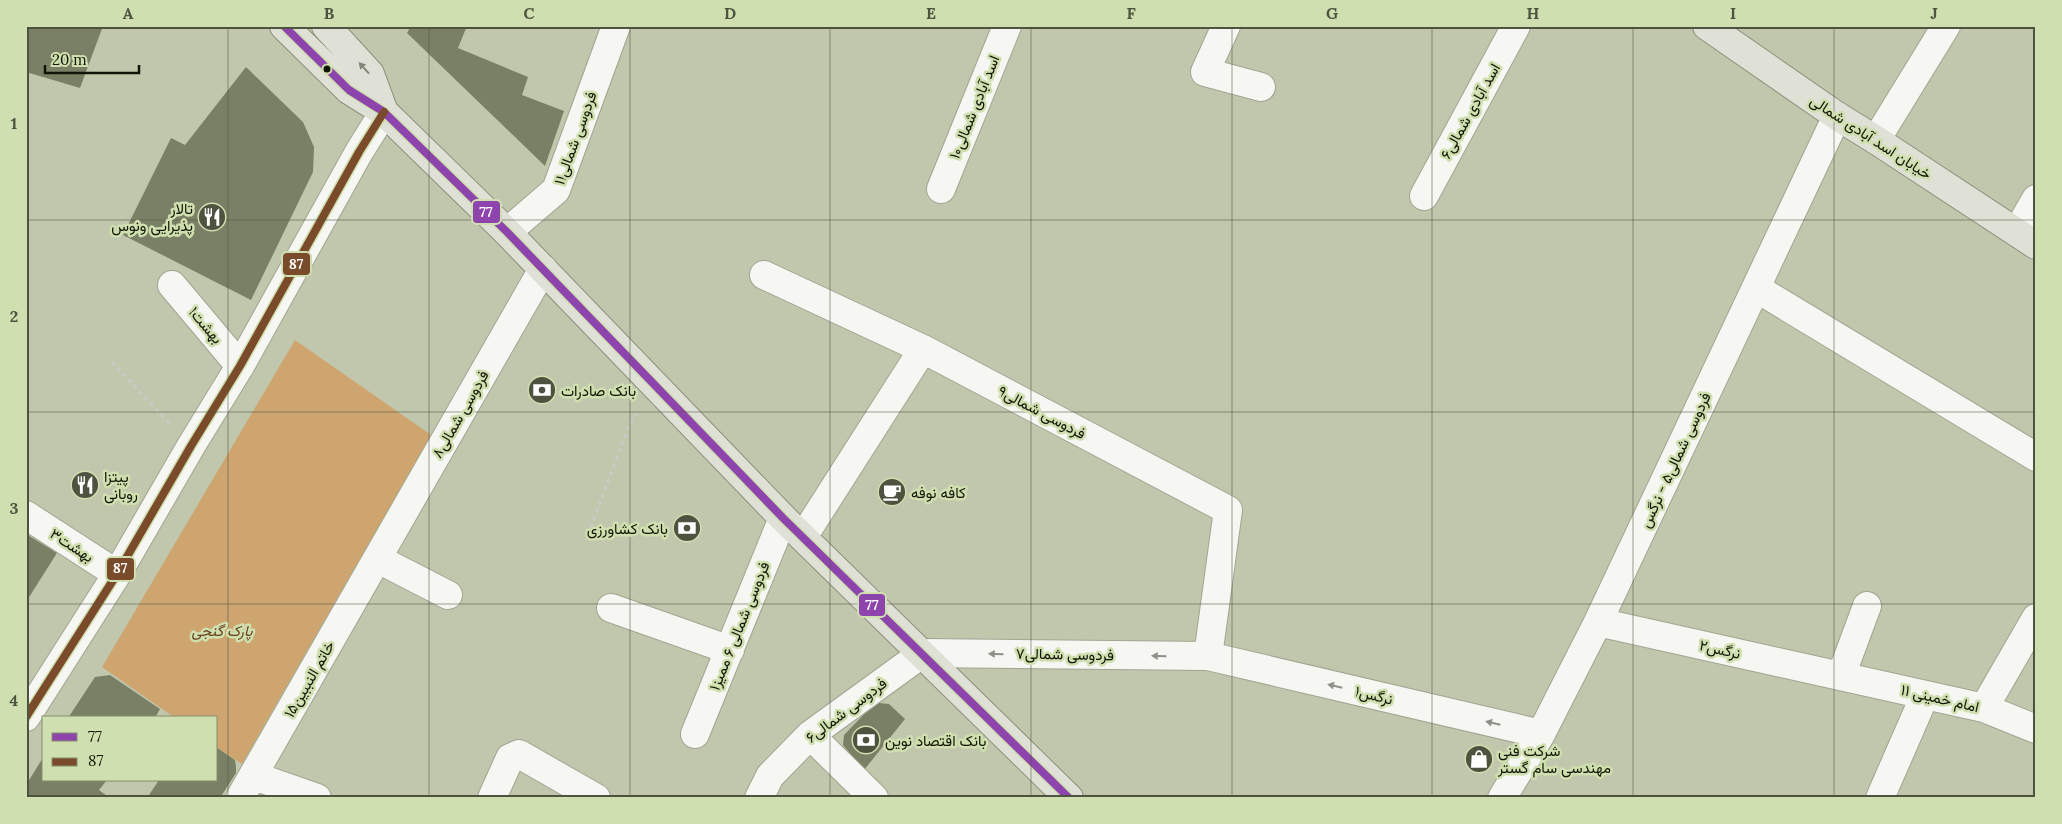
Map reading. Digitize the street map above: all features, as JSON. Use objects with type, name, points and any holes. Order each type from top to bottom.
[{"type":"main road","points":[[284,26],[349,90],[384,112],[507,232],[783,518],[1069,798]]},
{"type":"main road","points":[[326,26],[370,74],[384,112]]},
{"type":"main road","name":"خیابان اسد آبادی شمالی","points":[[1707,26],[1837,116],[2026,238]]},
{"type":"street","name":"فردوسی شمالی۱۱","points":[[507,232],[556,190],[616,26]]},
{"type":"street","name":"اسد آبادی شمالی۱۰","points":[[941,189],[1007,26]]},
{"type":"street","points":[[1226,26],[1205,72],[1261,87]]},
{"type":"street","name":"اسد آبادی شمالی۶","points":[[1424,196],[1516,26]]},
{"type":"street","points":[[1876,140],[1946,26]]},
{"type":"street","points":[[26,716],[117,574],[240,366],[359,152],[384,112]]},
{"type":"street","name":"فردوسی شمالی۵ - نرگس","points":[[1502,798],[1541,734],[1598,622],[1837,116]]},
{"type":"street","points":[[2026,238],[2036,199]]},
{"type":"street","name":"فردوسی شمالی۸","points":[[378,559],[543,269]]},
{"type":"street","points":[[764,275],[923,350],[803,538]]},
{"type":"street","name":"بهشت۱","points":[[172,285],[240,366]]},
{"type":"street","points":[[1756,288],[2036,457]]},
{"type":"street","name":"فردوسی شمالی۹","points":[[923,350],[1228,510],[1208,656]]},
{"type":"street","name":"بهشت۳","points":[[26,515],[117,574]]},
{"type":"street","name":"فردوسی شمالی ۶ ممیز۱","points":[[695,734],[783,518]]},
{"type":"street","points":[[378,559],[448,595]]},
{"type":"street","name":"خاتم النببین۱۵","points":[[247,787],[378,559]]},
{"type":"street","points":[[1841,676],[1867,606]]},
{"type":"street","points":[[611,608],[730,650]]},
{"type":"street","points":[[1984,708],[2036,618]]},
{"type":"street","name":"نرگس۲","points":[[1598,622],[1841,676]]},
{"type":"street","name":"فردوسی شمالی۷","points":[[923,653],[1208,656]]},
{"type":"street","name":"فردوسی شمالی۶","points":[[759,798],[770,776],[810,734],[923,653]]},
{"type":"street","name":"نرگس۱","points":[[1208,656],[1541,734]]},
{"type":"street","name":"امام خمینی ۱۱","points":[[1841,676],[1984,708],[2036,729]]},
{"type":"street","points":[[1880,798],[1924,695]]},
{"type":"street","points":[[810,734],[874,798]]},
{"type":"street","points":[[492,798],[510,758],[519,754],[596,798]]},
{"type":"street","points":[[247,787],[317,798]]},
{"type":"path","points":[[112,362],[191,446]]},
{"type":"path","points":[[588,535],[627,430],[654,385]]},
{"type":"green space","name":"پارک گنجی","points":[[295,340],[431,435],[242,764],[218,748],[218,716],[172,716],[102,667]]},
{"type":"building","points":[[26,26],[103,26],[80,88],[26,72]]},
{"type":"building","points":[[411,26],[467,26],[458,48],[528,77],[522,95],[564,111],[545,166],[407,33]]},
{"type":"building","name":"تالار پذیرایی ونوس","points":[[246,67],[303,122],[314,147],[313,172],[251,300],[123,235],[171,138],[185,145]]},
{"type":"building","points":[[26,534],[57,553],[26,602]]},
{"type":"building","points":[[110,675],[160,709],[156,716],[69,716],[95,677]]},
{"type":"building","name":"بانک اقتصاد نوین","points":[[879,703],[889,704],[905,719],[864,770],[843,745],[844,735],[871,707]]},
{"type":"building","points":[[218,748],[235,760],[236,773],[220,798],[147,798],[158,782],[218,782]]},
{"type":"building","points":[[42,759],[42,782],[105,782],[99,790],[107,796],[106,798],[26,798],[26,785]]},
{"type":"transit line","name":"77","points":[[284,26],[349,90],[384,112],[507,232],[783,518],[1069,798]]},
{"type":"transit line","name":"87","points":[[26,717],[117,574],[240,366],[359,152],[384,112]]},
{"type":"place","name":"تالار پذیرایی ونوس","points":[[212,217]]},
{"type":"place","name":"بانک صادرات","points":[[542,390]]},
{"type":"place","name":"پیتزا روبانی","points":[[85,485]]},
{"type":"place","name":"کافه نوفه","points":[[892,492]]},
{"type":"place","name":"بانک کشاورزی","points":[[687,528]]},
{"type":"place","name":"بانک اقتصاد نوین","points":[[866,740]]},
{"type":"place","name":"شرکت فنی مهندسی سام گستر","points":[[1479,759]]}]
